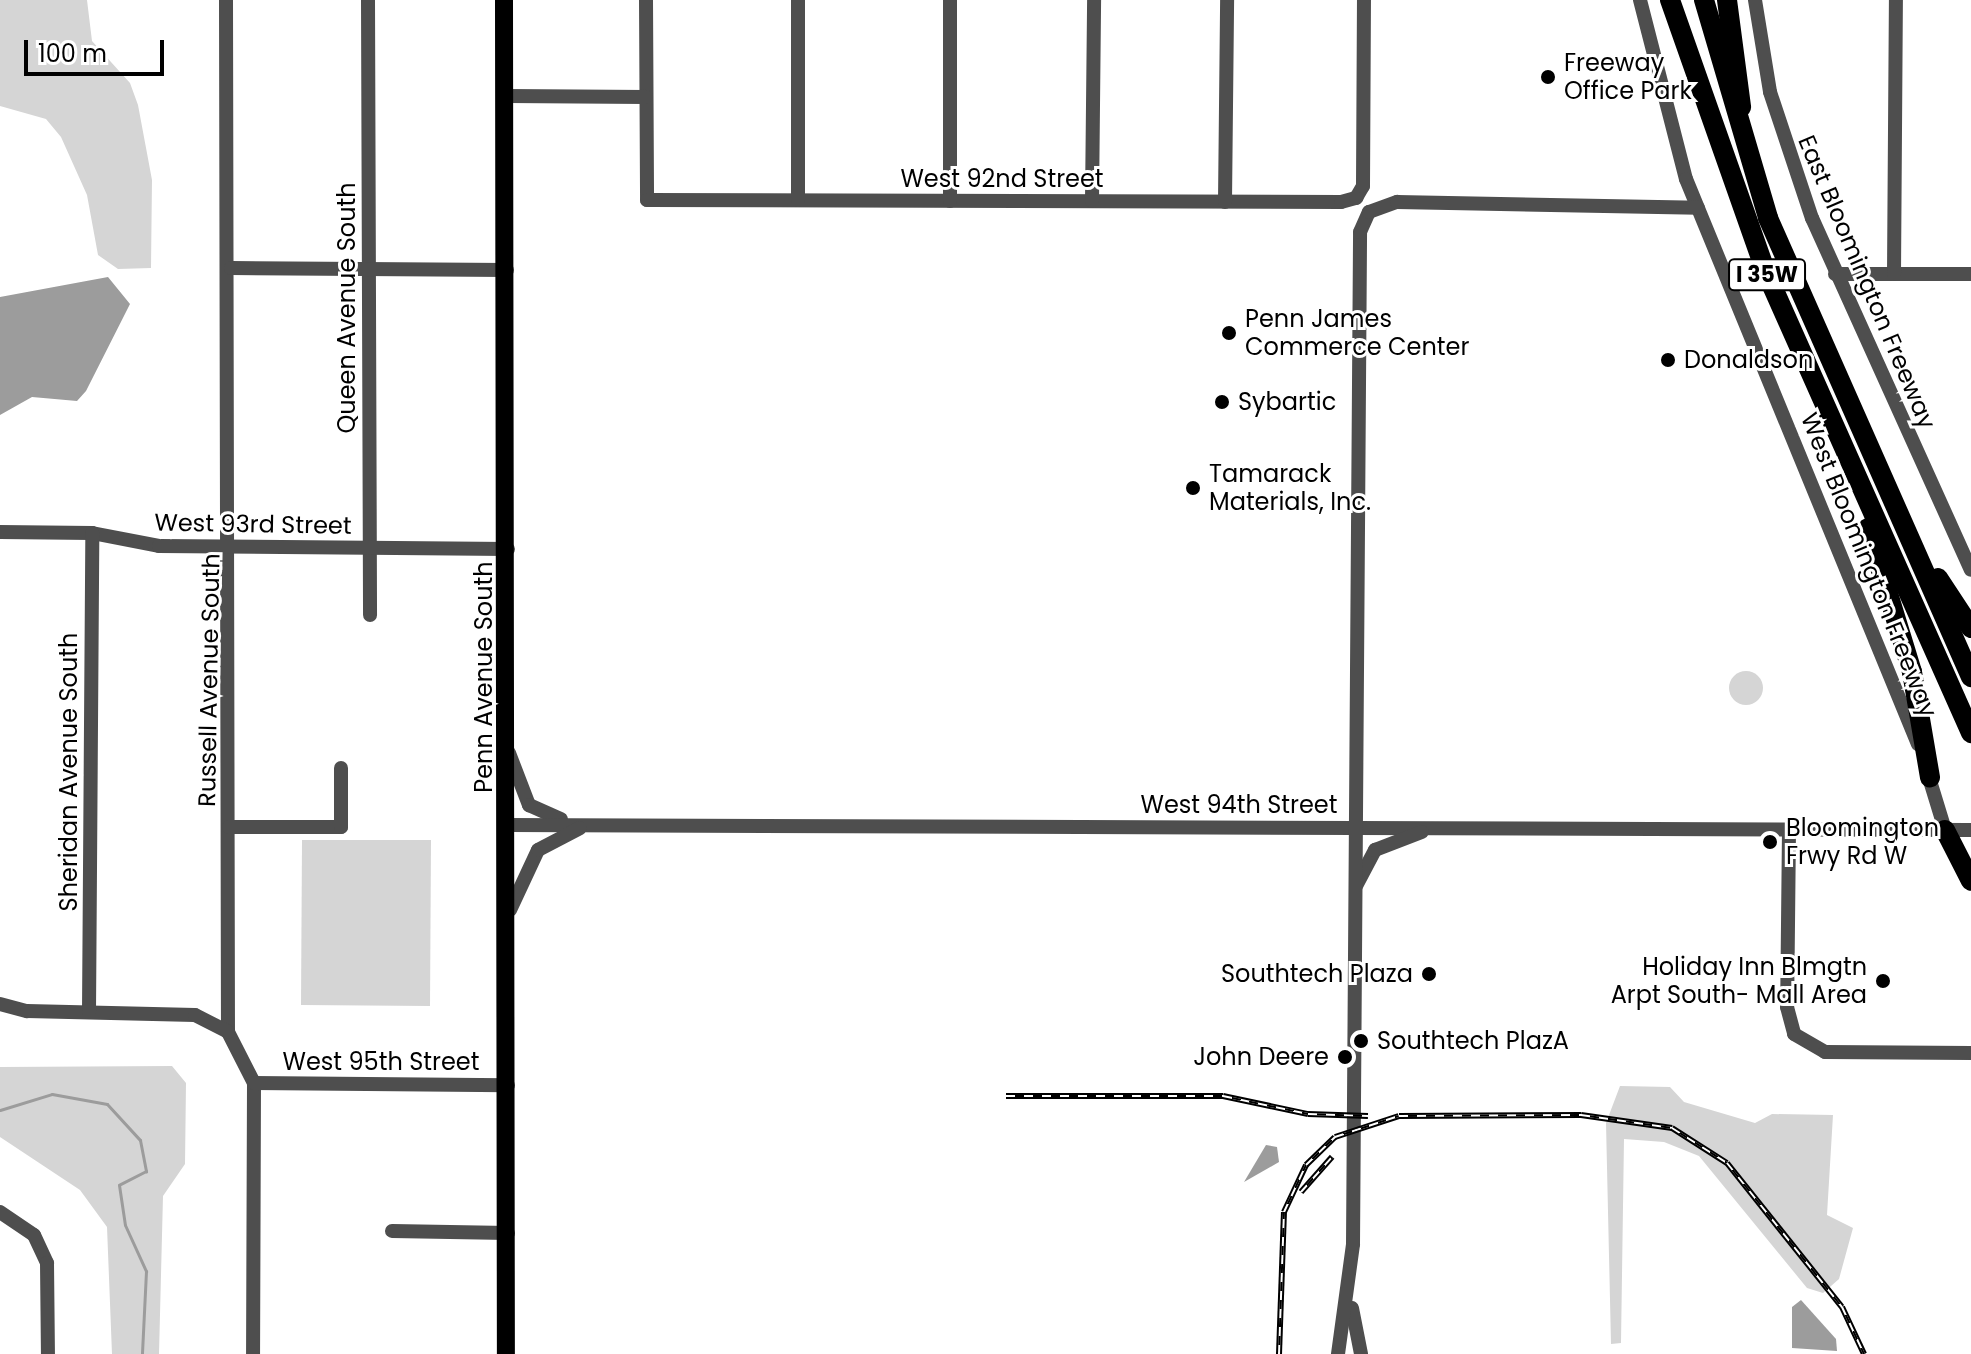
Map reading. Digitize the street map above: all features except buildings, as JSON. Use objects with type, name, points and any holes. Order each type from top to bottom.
[{"type":"highway","points":[[1670,0],[1705,105]]},
{"type":"highway","name":"I 35W","points":[[1682,0],[1705,105],[1765,270],[1971,733]]},
{"type":"highway","name":"I 35W","points":[[1704,0],[1750,167],[1971,677]]},
{"type":"highway","points":[[1727,0],[1750,167]]},
{"type":"highway","points":[[1841,440],[1912,672],[1930,777]]},
{"type":"highway","points":[[1904,526],[1971,628]]},
{"type":"highway","points":[[1945,830],[1971,881]]},
{"type":"main road","name":"Penn Avenue South","points":[[504,0],[509,751],[506,1354]]},
{"type":"street","name":"Russell Avenue South","points":[[226,0],[232,547],[228,1032],[254,1083],[253,1354]]},
{"type":"street","name":"Queen Avenue South","points":[[368,0],[370,615]]},
{"type":"street","points":[[506,96],[646,97],[646,0]]},
{"type":"street","points":[[798,0],[798,200]]},
{"type":"street","points":[[950,0],[950,201]]},
{"type":"street","points":[[1092,201],[1094,0]]},
{"type":"street","points":[[1225,202],[1227,0]]},
{"type":"street","name":"West 92nd Street","points":[[646,97],[647,200],[1225,202],[1356,198],[1363,186],[1364,0]]},
{"type":"street","name":"West Bloomington Freeway","points":[[1640,0],[1698,208],[1930,777],[1945,830]]},
{"type":"street","name":"East Bloomington Freeway","points":[[1755,0],[1783,140],[1835,274],[1971,570]]},
{"type":"street","points":[[1894,274],[1896,0]]},
{"type":"street","points":[[1338,1354],[1350,1289],[1359,236],[1369,212],[1397,202],[1698,208]]},
{"type":"street","points":[[231,268],[507,270]]},
{"type":"street","points":[[1835,274],[1971,274]]},
{"type":"street","name":"West 93rd Street","points":[[0,532],[92,533],[145,545],[508,549]]},
{"type":"street","name":"Sheridan Avenue South","points":[[89,1012],[92,533]]},
{"type":"street","points":[[509,751],[530,806],[588,825]]},
{"type":"street","points":[[229,827],[341,827],[341,768]]},
{"type":"street","name":"West 94th Street","points":[[508,825],[1971,830]]},
{"type":"street","points":[[509,915],[522,871],[538,850],[588,825]]},
{"type":"street","points":[[1353,893],[1375,850],[1435,828]]},
{"type":"street","points":[[1789,829],[1787,1007],[1794,1034],[1825,1052],[1971,1053]]},
{"type":"street","points":[[0,1004],[89,1012],[195,1015],[228,1032]]},
{"type":"street","name":"West 95th Street","points":[[254,1083],[508,1085]]},
{"type":"street","points":[[0,1212],[34,1235],[47,1263],[48,1354]]},
{"type":"street","points":[[392,1231],[508,1233]]},
{"type":"street","points":[[1350,1289],[1361,1354]]},
{"type":"shaded area","points":[[0,0],[87,0],[92,41],[130,83],[138,105],[152,180],[151,268],[118,269],[98,255],[87,195],[61,137],[46,119],[0,106]]},
{"type":"shaded area","points":[[108,277],[130,304],[86,391],[77,401],[32,397],[0,415],[0,297]]},
{"type":"shaded area","points":[[1746,671],[1758,676],[1763,688],[1758,700],[1746,705],[1734,700],[1729,688],[1734,676]]},
{"type":"shaded area","points":[[302,840],[431,840],[430,1006],[301,1005]]},
{"type":"shaded area","points":[[172,1066],[186,1083],[185,1164],[163,1196],[159,1354],[112,1354],[107,1227],[80,1190],[0,1137],[0,1067]]},
{"type":"shaded area","points":[[1620,1086],[1670,1087],[1684,1102],[1755,1123],[1772,1114],[1833,1115],[1827,1215],[1853,1228],[1839,1279],[1823,1293],[1807,1288],[1699,1156],[1664,1142],[1624,1139],[1621,1343],[1611,1344],[1606,1123]]},
{"type":"shaded area","points":[[1266,1145],[1277,1147],[1279,1162],[1244,1182]]},
{"type":"shaded area","points":[[1801,1300],[1836,1339],[1837,1351],[1792,1348],[1792,1307]]},
{"type":"waterway","points":[[0,1110],[52,1094],[107,1104],[140,1140],[146,1171],[119,1185],[125,1225],[146,1271],[142,1354]]},
{"type":"railway","points":[[1006,1096],[1223,1096],[1308,1114],[1368,1116]]},
{"type":"railway","points":[[1279,1354],[1284,1212],[1306,1165],[1335,1137],[1399,1116],[1581,1115],[1672,1128],[1727,1163],[1842,1307],[1864,1354]]},
{"type":"railway","points":[[1301,1192],[1332,1157]]},
{"type":"place","name":"Freeway Office Park","points":[[1548,77]]},
{"type":"place","name":"Penn James Commerce Center","points":[[1229,333]]},
{"type":"place","name":"Donaldson","points":[[1668,360]]},
{"type":"place","name":"Sybartic","points":[[1222,402]]},
{"type":"place","name":"Tamarack Materials, Inc.","points":[[1193,488]]},
{"type":"place","name":"Bloomington Frwy Rd W","points":[[1770,842]]},
{"type":"place","name":"Southtech Plaza","points":[[1429,974]]},
{"type":"place","name":"Holiday Inn Blmgtn Arpt South- Mall Area","points":[[1883,981]]},
{"type":"place","name":"Southtech PlazA","points":[[1361,1041]]},
{"type":"place","name":"John Deere","points":[[1345,1057]]}]
